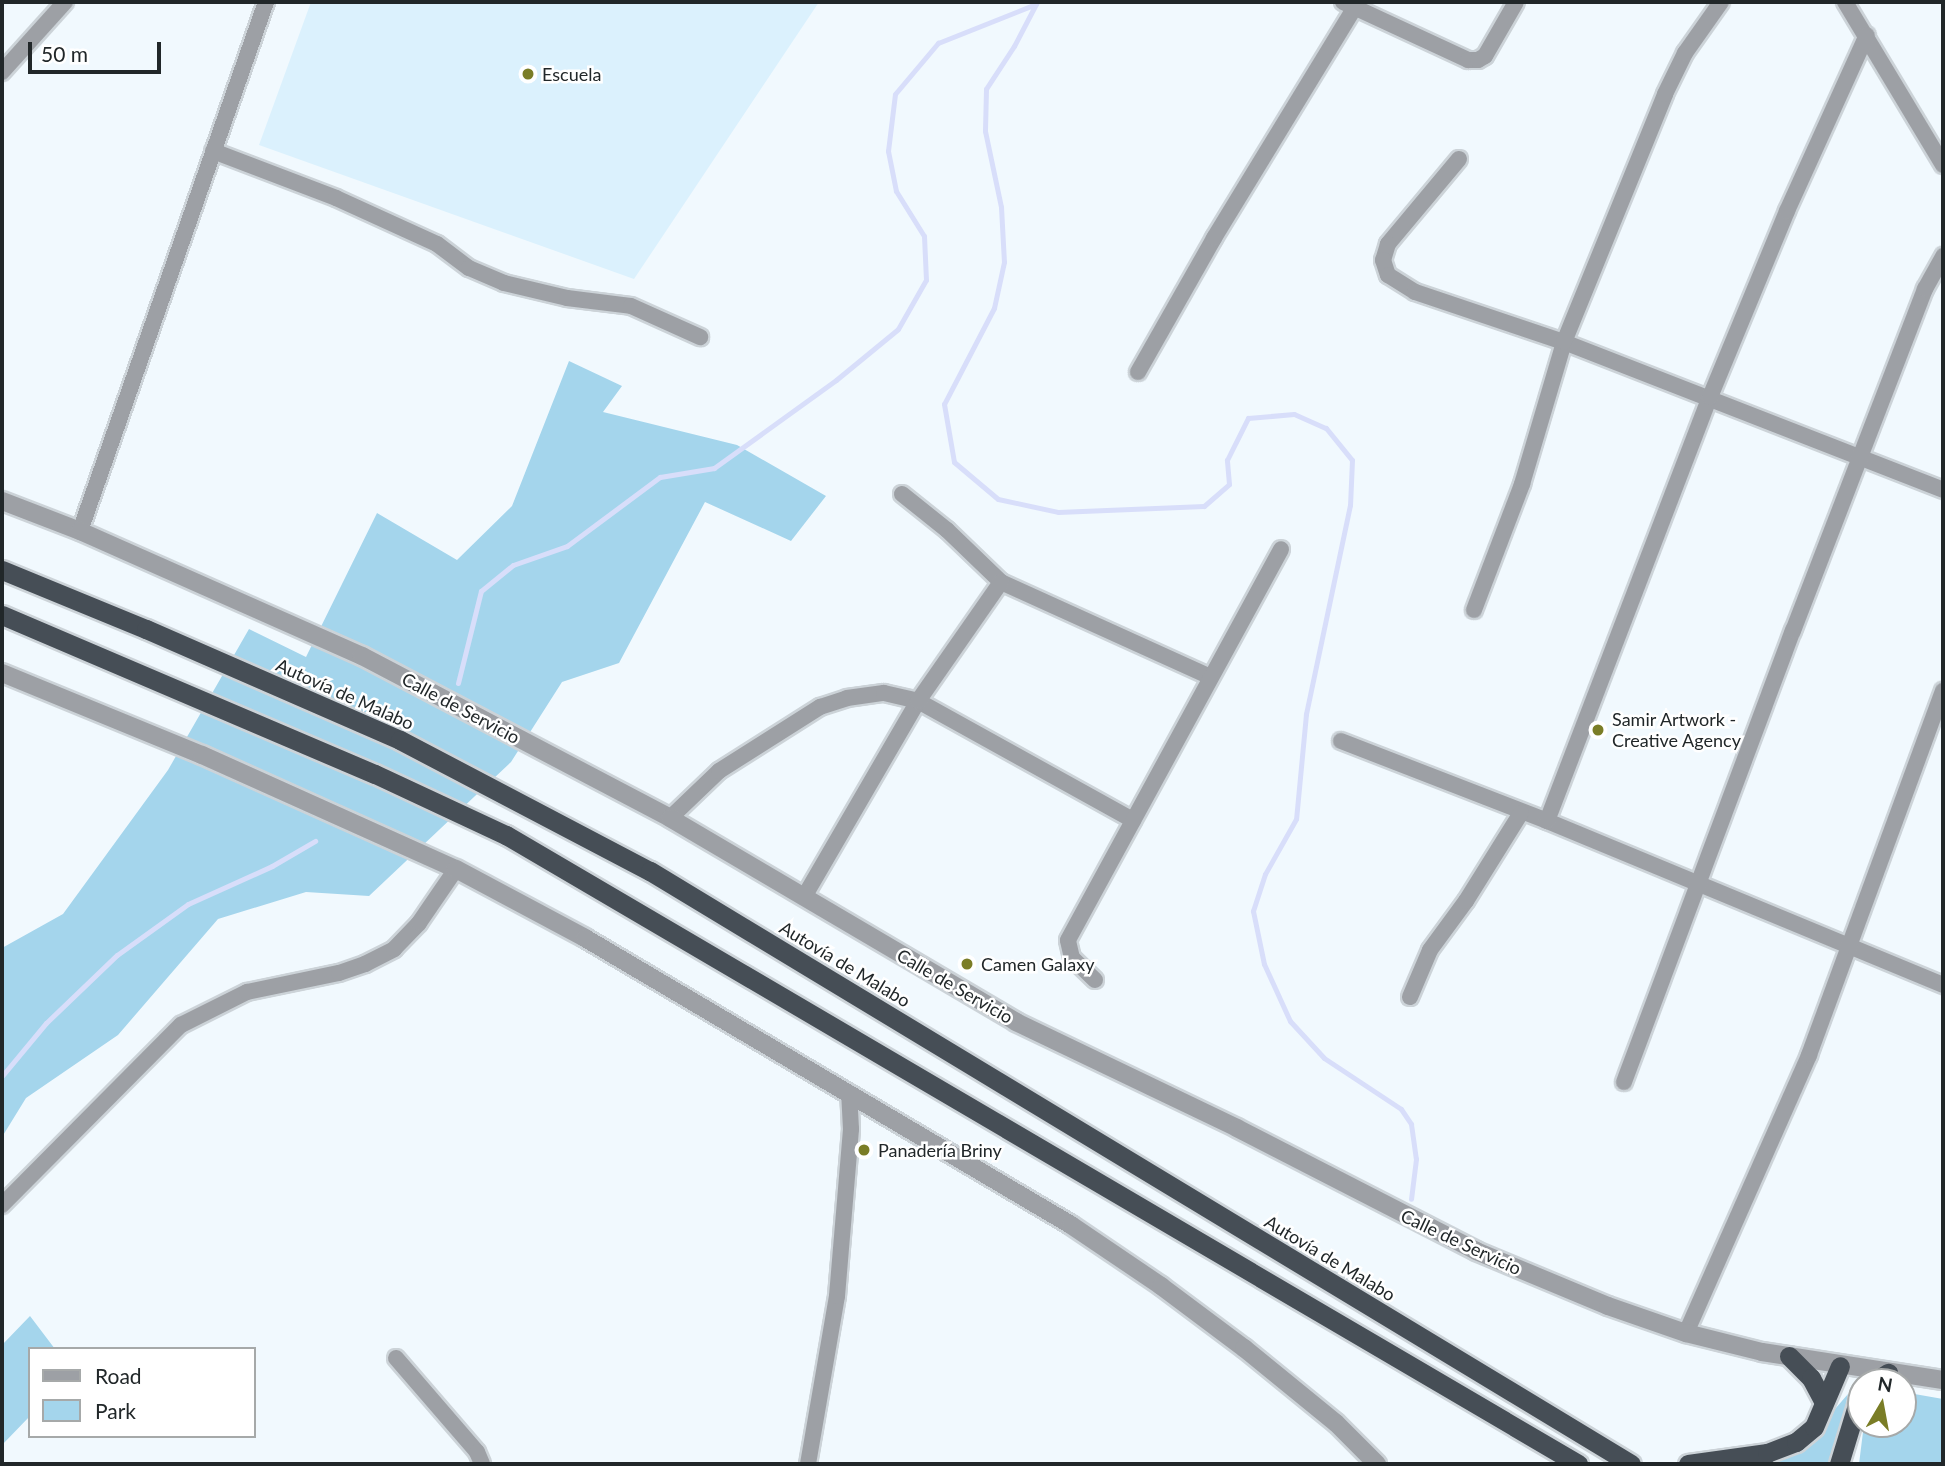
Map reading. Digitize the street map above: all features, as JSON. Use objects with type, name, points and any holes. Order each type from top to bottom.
[{"type":"highway","name":"Autovía de Malabo","points":[[2,570],[146,629],[400,740],[631,861],[1022,1093],[1631,1464]]},
{"type":"highway","points":[[2,615],[363,769],[506,835],[1578,1464]]},
{"type":"highway","points":[[1789,1356],[1811,1378],[1823,1401]]},
{"type":"highway","points":[[1688,1464],[1767,1453],[1790,1445],[1814,1427],[1840,1366]]},
{"type":"highway","points":[[1839,1464],[1847,1438]]},
{"type":"street","points":[[2,72],[65,2]]},
{"type":"street","points":[[80,531],[266,2]]},
{"type":"street","points":[[1138,372],[1352,4],[1468,60],[1478,60],[1485,56],[1516,2]]},
{"type":"street","points":[[1474,610],[1545,416],[1564,342],[1665,94],[1685,53],[1721,2]]},
{"type":"street","points":[[1845,2],[1943,165]]},
{"type":"street","points":[[1547,821],[1710,397],[1787,211],[1867,35]]},
{"type":"street","points":[[214,151],[336,198],[437,244],[469,268],[504,283],[567,298],[631,306],[700,337]]},
{"type":"street","points":[[1459,159],[1388,244],[1383,260],[1388,275],[1415,292],[1564,342],[1943,490]]},
{"type":"street","points":[[1624,1082],[1925,289],[1943,256]]},
{"type":"street","points":[[902,494],[947,530],[1001,582],[1210,677]]},
{"type":"street","name":"Calle de Servicio","points":[[2,501],[80,531],[362,656],[670,818],[1016,1022],[1237,1128],[1464,1245],[1596,1301],[1686,1333],[1847,1368]]},
{"type":"street","points":[[1095,980],[1072,957],[1068,940],[1281,548]]},
{"type":"street","points":[[804,897],[918,701],[1001,582]]},
{"type":"street","points":[[2,673],[202,755],[456,869],[584,937],[1071,1225],[1161,1286],[1244,1348],[1336,1423],[1377,1464]]},
{"type":"street","points":[[1686,1333],[1809,1055],[1943,691]]},
{"type":"street","points":[[670,818],[719,771],[820,707],[847,698],[884,693],[918,701],[1133,820]]},
{"type":"street","points":[[1341,741],[1547,821],[1943,985]]},
{"type":"street","points":[[1410,997],[1430,950],[1466,901],[1521,813]]},
{"type":"street","points":[[2,1205],[181,1025],[247,992],[339,973],[365,964],[394,949],[419,923],[456,869]]},
{"type":"street","points":[[808,1464],[836,1296],[851,1129],[849,1093]]},
{"type":"street","points":[[851,1129],[870,1105]]},
{"type":"street","points":[[396,1358],[477,1452],[482,1464]]},
{"type":"street","name":"Calle de Servicio","points":[[1917,1379],[1943,1380]]},
{"type":"shaded area","name":"Escuela","points":[[311,2],[819,2],[634,279],[259,145]]},
{"type":"green space","points":[[569,361],[622,386],[603,412],[737,445],[826,496],[791,541],[705,502],[619,663],[562,682],[511,762],[369,896],[306,892],[218,919],[118,1035],[26,1098],[2,1137],[2,948],[63,914],[168,770],[249,629],[306,657],[377,513],[457,560],[512,506]]},
{"type":"green space","points":[[30,1316],[53,1347],[28,1347],[28,1418],[2,1445],[2,1345]]},
{"type":"green space","points":[[1917,1394],[1943,1399],[1943,1464],[1859,1464],[1862,1438],[1917,1438]]},
{"type":"green space","points":[[1847,1395],[1834,1464],[1691,1464],[1803,1446]]},
{"type":"waterway","points":[[1037,2],[1014,46],[986,89],[985,131],[1001,207],[1004,262],[994,308],[944,404],[954,462],[998,499],[1058,512],[1204,506],[1229,484],[1227,460],[1248,418],[1294,414],[1326,428],[1352,460],[1350,505],[1306,714],[1296,819],[1265,874],[1253,911],[1264,964],[1290,1021],[1324,1058],[1401,1109],[1411,1124],[1416,1159],[1411,1199]]},
{"type":"waterway","points":[[458,683],[481,591],[513,565],[567,546],[660,477],[714,468],[836,380],[898,329],[926,280],[924,236],[896,191],[888,151],[895,94],[938,43],[1036,4]]},
{"type":"waterway","points":[[2,1076],[46,1023],[117,955],[188,904],[272,866],[315,841]]},
{"type":"place","name":"Escuela","points":[[528,74]]},
{"type":"place","name":"Samir Artwork - Creative Agency","points":[[1598,730]]},
{"type":"place","name":"Camen Galaxy","points":[[967,964]]},
{"type":"place","name":"Panadería Briny","points":[[864,1150]]}]
